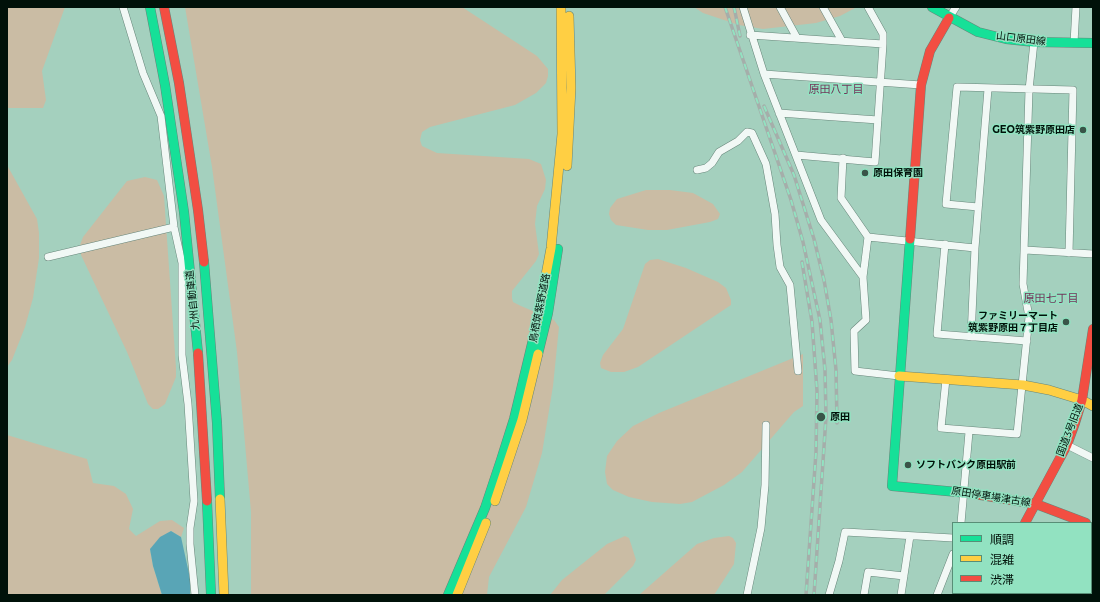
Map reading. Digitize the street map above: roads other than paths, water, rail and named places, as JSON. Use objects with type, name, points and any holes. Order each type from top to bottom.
[{"type":"main road","name":"九州自動車道","points":[[150,7],[165,85],[184,212],[194,305],[203,425],[210,595]]},
{"type":"main road","name":"九州自動車道","points":[[164,7],[179,83],[208,302],[218,423],[224,595]]},
{"type":"main road","name":"鳥栖筑紫野道路","points":[[446,595],[454,583],[484,508],[510,432],[539,312],[551,248],[562,134],[561,7]]},
{"type":"main road","name":"鳥栖筑紫野道路","points":[[457,595],[509,461],[524,413],[548,313],[558,248],[570,134],[569,7]]},
{"type":"main road","points":[[570,33],[574,7]]},
{"type":"main road","name":"山口原田線","points":[[932,7],[949,18],[978,32],[1006,39],[1034,42],[1093,43]]},
{"type":"main road","points":[[949,18],[930,51],[921,84],[899,376],[1023,385],[1049,390],[1082,400],[1093,406]]},
{"type":"main road","name":"国道3号旧道","points":[[1026,522],[1067,445],[1082,400],[1093,329]]},
{"type":"main road","name":"原田停車場津古線","points":[[899,376],[892,486],[965,492],[1036,504],[1083,522]]},
{"type":"main road","points":[[462,595],[465,576]]},
{"type":"street","points":[[123,7],[143,72],[161,116],[174,227],[182,263],[182,355],[188,404],[194,501],[190,528],[190,544],[195,595]]},
{"type":"street","points":[[743,7],[750,35],[764,74],[821,220],[863,277]]},
{"type":"street","points":[[780,7],[797,38]]},
{"type":"street","points":[[823,7],[842,41]]},
{"type":"street","points":[[796,155],[843,158],[874,162],[882,81],[883,44],[882,34],[868,7]]},
{"type":"street","points":[[949,18],[956,7]]},
{"type":"street","points":[[1074,43],[1076,7]]},
{"type":"street","points":[[750,35],[883,44]]},
{"type":"street","points":[[946,379],[942,428],[969,432],[1017,434],[1029,317],[1023,284],[1029,90],[1034,42]]},
{"type":"street","points":[[764,74],[921,84]]},
{"type":"street","points":[[978,208],[946,204],[957,87],[1073,90],[1069,252]]},
{"type":"street","points":[[971,337],[975,248],[988,89]]},
{"type":"street","points":[[779,113],[878,120]]},
{"type":"street","points":[[697,170],[706,168],[712,163],[719,152],[738,141],[747,132],[752,133],[766,164],[775,214],[780,267],[790,285],[798,371]]},
{"type":"street","points":[[843,158],[841,198],[868,237],[863,277],[866,320],[854,331],[855,371],[899,376]]},
{"type":"street","points":[[48,257],[174,227]]},
{"type":"street","points":[[868,237],[909,240],[975,248]]},
{"type":"street","points":[[945,244],[937,334],[1027,341]]},
{"type":"street","points":[[1025,250],[1093,254]]},
{"type":"street","points":[[747,595],[761,528],[765,485],[766,425]]},
{"type":"street","points":[[961,522],[965,492],[969,432]]},
{"type":"street","points":[[1067,445],[1093,458]]},
{"type":"street","points":[[829,595],[839,561],[845,532],[952,538]]},
{"type":"street","points":[[901,595],[910,536]]},
{"type":"street","points":[[936,595],[952,556]]},
{"type":"street","points":[[864,595],[868,572],[904,576]]},
{"type":"water","points":[[171,531],[181,537],[190,578],[190,595],[162,595],[153,566],[150,549],[160,537]]},
{"type":"railway","points":[[725,7],[791,200],[803,242],[820,320],[825,370],[826,417],[814,595]]},
{"type":"railway","points":[[734,7],[740,36]]},
{"type":"railway","points":[[764,106],[794,175],[814,239],[824,280],[831,320],[836,370],[837,423]]},
{"type":"railway","points":[[802,262],[812,322],[817,391],[816,452],[806,595]]},
{"type":"place","name":"GEO筑紫野原田店","points":[[1083,130]]},
{"type":"place","name":"原田保育園","points":[[865,173]]},
{"type":"place","name":"ファミリーマート 筑紫野原田７丁目店","points":[[1066,322]]},
{"type":"place","name":"原田","points":[[821,417]]},
{"type":"place","name":"ソフトバンク原田駅前","points":[[908,465]]},
{"type":"district","name":"原田八丁目","points":[[836,90]]},
{"type":"district","name":"原田七丁目","points":[[1051,299]]}]
